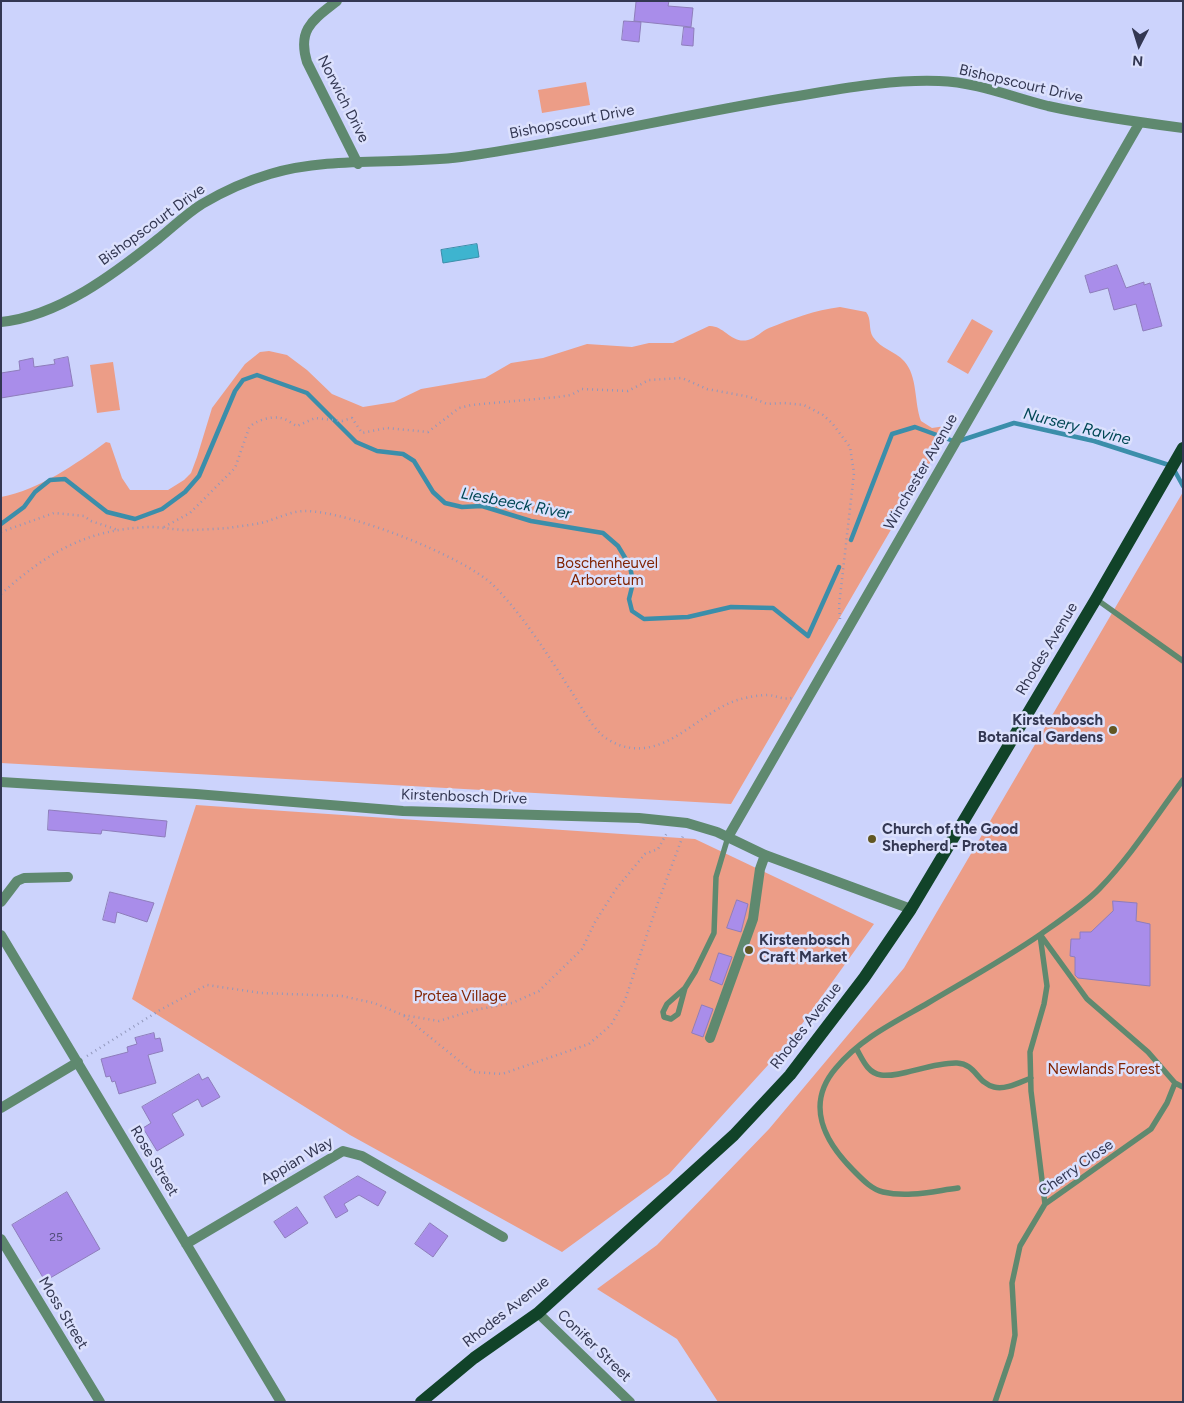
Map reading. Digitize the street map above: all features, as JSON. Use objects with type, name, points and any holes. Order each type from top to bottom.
[{"type":"main road","name":"Rhodes Avenue","points":[[421,1402],[474,1358],[538,1313],[747,1122],[790,1075],[864,978],[910,909],[1096,599],[1183,448]]},
{"type":"street","name":"Norwich Drive","points":[[337,1],[313,20],[307,28],[303,48],[307,62],[358,164]]},
{"type":"street","name":"Bishopscourt Drive","points":[[1,322],[20,320],[61,303],[91,286],[132,259],[200,206],[234,186],[272,173],[310,166],[459,157],[524,147],[767,101],[899,81],[955,82],[1088,115],[1183,128]]},
{"type":"street","name":"Winchester Avenue","points":[[728,837],[1140,122]]},
{"type":"street","name":"Kirstenbosch Drive","points":[[1,782],[196,794],[394,810],[674,821],[687,823],[728,837],[765,855],[910,909]]},
{"type":"street","points":[[710,1038],[753,919],[760,869],[765,855]]},
{"type":"street","points":[[1,902],[12,886],[24,878],[68,877]]},
{"type":"street","name":"Rose Street","points":[[1,935],[281,1402]]},
{"type":"street","points":[[1,1108],[78,1062]]},
{"type":"street","name":"Appian Way","points":[[186,1244],[343,1151],[362,1156],[503,1237]]},
{"type":"street","name":"Moss Street","points":[[1,1239],[100,1402]]},
{"type":"street","name":"Conifer Street","points":[[538,1313],[630,1402]]},
{"type":"lane","points":[[1096,599],[1183,661]]},
{"type":"lane","points":[[958,1188],[916,1194],[882,1192],[863,1179],[830,1143],[821,1114],[820,1098],[824,1084],[856,1048],[888,1024],[1040,935],[1099,890],[1116,871],[1183,780]]},
{"type":"lane","points":[[685,988],[667,1004],[664,1012],[667,1018],[675,1018],[678,1014],[685,988],[705,954],[714,933],[716,878],[728,837]]},
{"type":"lane","points":[[1040,935],[1047,986],[1044,1004],[1030,1052],[1044,1204]]},
{"type":"lane","points":[[1040,935],[1087,999],[1148,1052],[1175,1083],[1183,1087]]},
{"type":"lane","points":[[856,1048],[872,1072],[880,1075],[892,1075],[941,1063],[959,1063],[971,1067],[986,1084],[994,1088],[1004,1088],[1031,1078]]},
{"type":"lane","name":"Cherry Close","points":[[995,1402],[1012,1355],[1015,1335],[1012,1283],[1015,1258],[1020,1246],[1044,1204],[1151,1130],[1167,1103],[1175,1083]]},
{"type":"path","points":[[164,527],[190,513],[235,468],[249,428],[252,424],[266,419],[282,418],[297,426],[315,418],[342,421],[352,418],[362,433],[387,428],[428,432],[459,408],[471,405],[558,397],[571,395],[582,388],[628,391],[658,378],[682,378],[707,389],[750,397],[767,404],[804,405],[823,415],[832,423],[850,447],[854,473],[838,614],[846,630]]},
{"type":"path","points":[[1,594],[25,572],[56,551],[119,530],[164,527],[187,530],[229,528],[306,511],[334,515],[374,526],[468,566],[494,586],[537,639],[598,732],[621,746],[642,748],[663,742],[686,732],[702,719],[741,699],[768,695],[784,700],[797,697],[805,702]]},
{"type":"path","points":[[1,532],[54,513],[84,516],[92,521],[119,530]]},
{"type":"path","points":[[78,1062],[160,1010],[207,985],[261,993],[342,996],[374,1003],[403,1015],[439,1022],[475,1010],[512,1003],[539,991],[582,950],[595,922],[616,889],[645,854],[658,849],[674,821]]},
{"type":"path","points":[[403,1015],[473,1072],[502,1074],[589,1044],[611,1024],[625,1000],[687,823]]},
{"type":"green space","points":[[586,82],[590,105],[542,113],[538,90]]},
{"type":"green space","name":"Boschenheuvel Arboretum","points":[[840,307],[866,312],[873,337],[876,341],[904,361],[912,374],[921,421],[932,428],[952,425],[731,804],[1,763],[1,497],[29,489],[43,482],[70,467],[106,442],[110,443],[122,478],[130,490],[168,490],[191,473],[212,408],[245,364],[260,352],[269,351],[287,355],[307,370],[332,394],[363,407],[394,402],[421,389],[485,378],[511,363],[543,358],[587,344],[632,347],[649,343],[673,343],[709,326],[719,328],[742,341],[754,338],[769,328],[795,318]]},
{"type":"green space","points":[[972,319],[993,331],[968,374],[947,362]]},
{"type":"green space","points":[[113,362],[120,410],[97,413],[90,365]]},
{"type":"green space","name":"Kirstenbosch Botanical Gardens","points":[[1183,492],[1183,1402],[718,1402],[677,1339],[597,1289],[657,1245],[769,1129],[904,968]]},
{"type":"green space","name":"Protea Village","points":[[196,805],[695,839],[874,924],[789,1042],[669,1174],[562,1252],[350,1135],[132,999]]},
{"type":"shaded area","points":[[477,244],[479,257],[443,263],[441,250]]},
{"type":"building","points":[[669,1],[668,6],[693,8],[691,27],[634,21],[636,2]]},
{"type":"building","points":[[624,21],[641,22],[639,42],[622,40]]},
{"type":"building","points":[[684,27],[694,28],[693,46],[682,45]]},
{"type":"building","points":[[1117,265],[1126,288],[1144,282],[1144,285],[1150,283],[1162,326],[1143,331],[1136,304],[1114,310],[1108,288],[1090,293],[1085,276]]},
{"type":"building","points":[[68,357],[73,386],[1,398],[1,373],[20,370],[19,361],[33,358],[34,367],[55,364],[54,360]]},
{"type":"building","points":[[49,810],[167,821],[165,837],[102,830],[101,834],[48,830]]},
{"type":"building","points":[[110,892],[154,903],[147,922],[117,912],[115,923],[103,920]]},
{"type":"building","points":[[737,900],[748,904],[741,932],[727,928]]},
{"type":"building","points":[[1113,901],[1137,903],[1136,921],[1150,924],[1150,986],[1078,978],[1075,975],[1075,957],[1070,956],[1071,939],[1080,939],[1080,932],[1091,932],[1113,911]]},
{"type":"building","points":[[719,953],[732,957],[722,985],[710,980]]},
{"type":"building","points":[[702,1005],[713,1009],[703,1037],[692,1033]]},
{"type":"building","points":[[154,1033],[155,1039],[160,1038],[163,1051],[148,1055],[156,1083],[119,1094],[115,1081],[112,1082],[110,1076],[106,1077],[101,1059],[128,1052],[127,1047],[137,1044],[135,1038]]},
{"type":"building","points":[[199,1074],[202,1080],[208,1077],[220,1097],[202,1107],[198,1099],[172,1114],[184,1135],[157,1151],[143,1128],[151,1123],[142,1107]]},
{"type":"building","points":[[358,1176],[386,1192],[378,1206],[359,1195],[344,1204],[348,1211],[336,1218],[324,1197]]},
{"type":"building","points":[[67,1192],[100,1249],[45,1281],[12,1225]]},
{"type":"building","points":[[297,1207],[308,1223],[285,1238],[274,1222]]},
{"type":"building","points":[[430,1223],[448,1236],[433,1257],[415,1244]]},
{"type":"waterway","name":"Liesbeeck River","points":[[1,524],[24,507],[35,492],[50,480],[65,479],[107,512],[135,519],[162,509],[185,492],[199,476],[235,391],[243,380],[257,375],[307,393],[356,442],[377,451],[403,454],[414,461],[433,492],[445,503],[462,507],[482,506],[531,521],[603,533],[618,546],[630,566],[633,583],[629,599],[632,611],[644,619],[688,617],[731,607],[773,608],[808,636],[839,567]]},
{"type":"waterway","name":"Nursery Ravine","points":[[851,540],[892,434],[915,427],[956,442],[1014,423],[1094,441],[1172,466],[1183,486]]},
{"type":"place","name":"Kirstenbosch Botanical Gardens","points":[[1113,730]]},
{"type":"place","name":"Church of the Good Shepherd - Protea","points":[[872,839]]},
{"type":"place","name":"Kirstenbosch Craft Market","points":[[749,950]]},
{"type":"park label","name":"Newlands Forest","points":[[1104,1070]]}]
